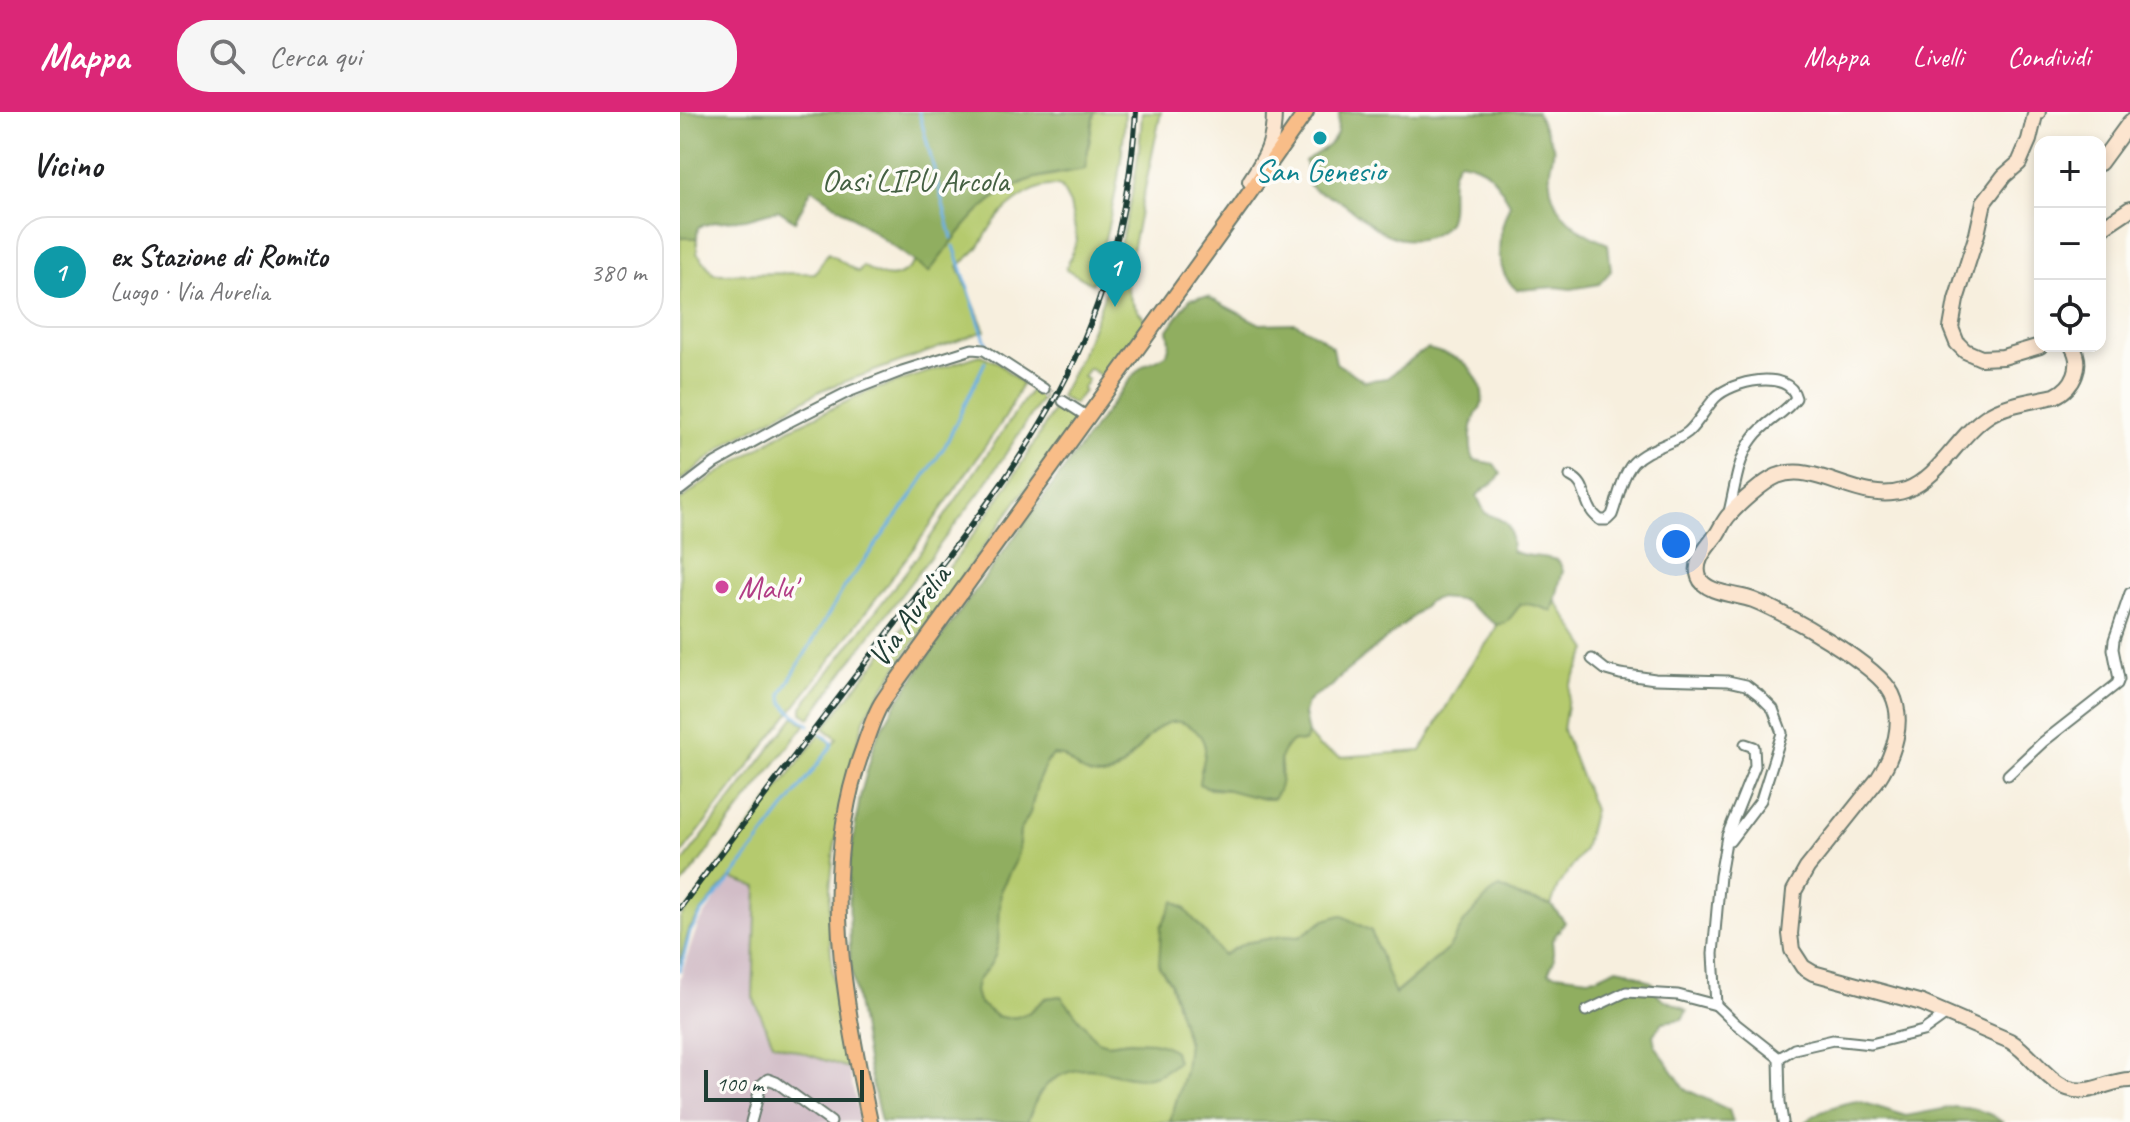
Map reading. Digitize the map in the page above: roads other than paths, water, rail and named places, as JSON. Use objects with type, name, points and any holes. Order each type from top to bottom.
[{"type":"main road","name":"Via Aurelia","points":[[870,1122],[844,982],[838,912],[839,856],[847,804],[872,723],[881,704],[1306,113]]},
{"type":"street","points":[[1237,210],[1274,136],[1274,112]]},
{"type":"street","points":[[2034,348],[2003,357],[1981,358],[1965,351],[1957,343],[1951,328],[1984,202],[2004,176],[2019,163],[2038,112]]},
{"type":"street","points":[[2106,155],[2130,122]]},
{"type":"street","points":[[2106,225],[2130,209]]},
{"type":"street","points":[[680,490],[715,463],[848,392],[972,349],[984,350],[1044,389]]},
{"type":"street","points":[[984,350],[994,357]]},
{"type":"street","points":[[2076,352],[2078,365],[2074,380],[2064,391],[1995,411],[1984,418],[1934,471],[1911,487],[1891,493],[1863,491],[1810,473],[1786,473],[1772,478],[1729,515],[1700,558],[1698,567],[1700,580],[1711,589],[1754,601],[1833,643],[1880,678],[1895,702],[1896,737],[1888,765],[1798,881],[1794,891],[1790,934],[1792,950],[1803,967],[1813,973],[1910,998],[1948,1013],[2020,1046],[2046,1074],[2074,1091],[2117,1080],[2130,1080]]},
{"type":"street","points":[[1570,476],[1578,479],[1591,511],[1600,520],[1607,520],[1612,515],[1633,463],[1686,434],[1701,419],[1716,396],[1737,385],[1756,380],[1786,384],[1794,391],[1796,398],[1791,406],[1753,438],[1742,460],[1729,515]]},
{"type":"street","points":[[1063,401],[1088,417]]},
{"type":"street","points":[[2008,775],[2043,742],[2117,684],[2114,640],[2130,593]]},
{"type":"street","points":[[1592,659],[1606,670],[1620,674],[1655,679],[1728,681],[1746,685],[1773,709],[1782,733],[1761,800],[1725,847]]},
{"type":"street","points":[[1716,1005],[1713,954],[1720,876],[1727,836],[1755,766],[1754,747],[1745,744]]},
{"type":"street","points":[[1586,1011],[1626,992],[1678,995],[1716,1005],[1779,1058]]},
{"type":"street","points":[[1779,1058],[1794,1049],[1833,1040],[1871,1044],[1923,1031],[1948,1013]]},
{"type":"street","points":[[1779,1058],[1783,1122]]},
{"type":"street","points":[[751,1122],[761,1085],[768,1079],[831,1122]]},
{"type":"waterway","points":[[919,112],[952,238]]},
{"type":"waterway","points":[[954,246],[988,349]]},
{"type":"waterway","points":[[809,725],[787,707],[782,693],[844,588],[945,446],[985,362]]},
{"type":"waterway","points":[[680,970],[690,932],[702,912],[831,747],[832,742],[821,734]]},
{"type":"tunnel","points":[[1044,389],[1063,401]]},
{"type":"railway","points":[[680,908],[971,526],[1050,408],[1090,324],[1108,272],[1126,193],[1136,112]]},
{"type":"place","name":"San Genesio","points":[[1320,138]]},
{"type":"place","name":"ex Stazione di Romito","points":[[1115,307]]},
{"type":"place","name":"Malu'","points":[[722,587]]},
{"type":"park label","name":"Oasi LIPU Arcola","points":[[915,180]]}]
